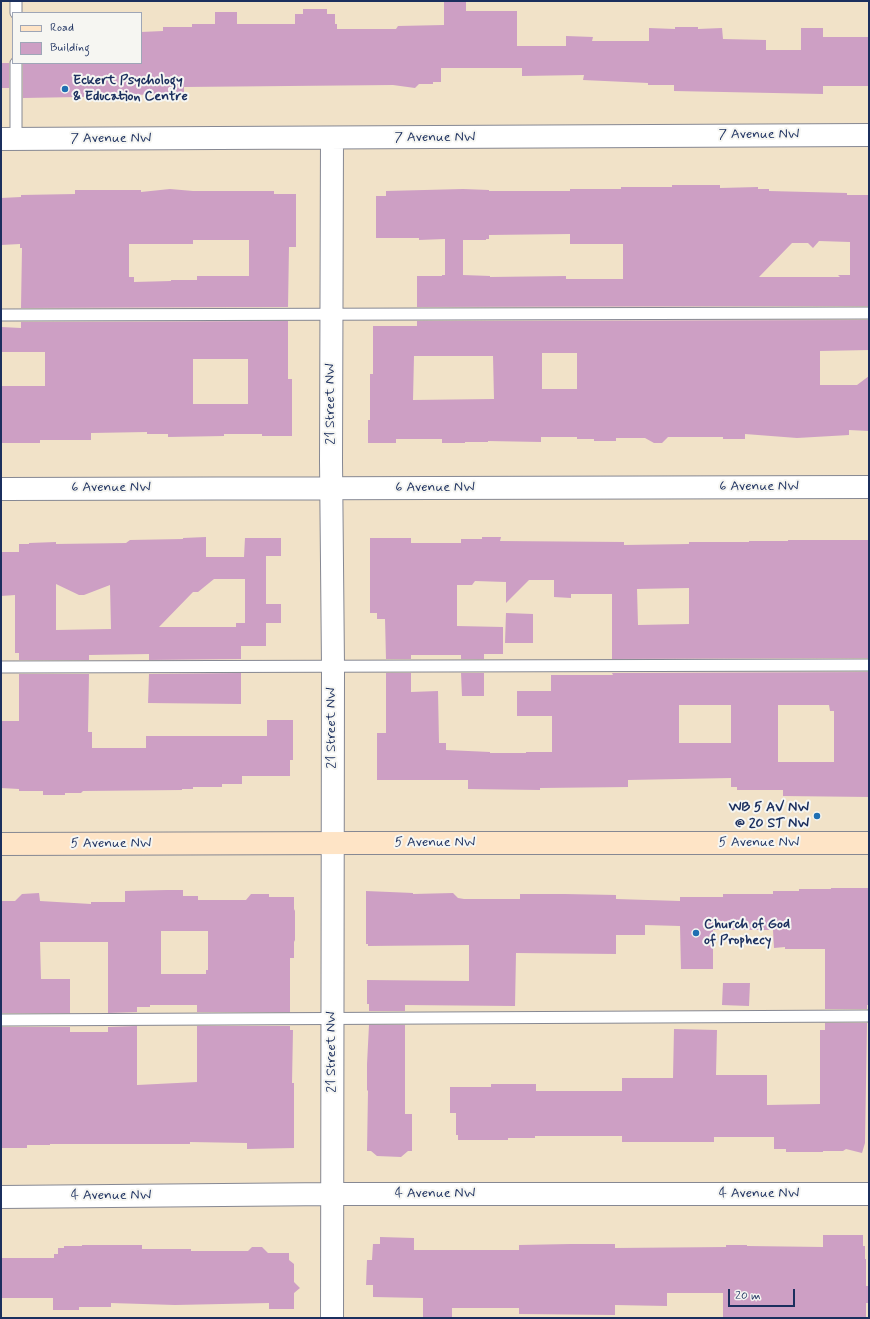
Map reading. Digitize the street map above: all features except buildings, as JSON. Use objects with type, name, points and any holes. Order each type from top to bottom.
[{"type":"street","name":"7 Avenue NW","points":[[9,139],[869,134]]},
{"type":"street","name":"21 Street NW","points":[[332,138],[332,1318]]},
{"type":"street","name":"6 Avenue NW","points":[[1,489],[869,487]]},
{"type":"street","name":"5 Avenue NW","points":[[1,844],[869,843]]},
{"type":"street","name":"4 Avenue NW","points":[[1,1197],[333,1194],[869,1194]]},
{"type":"lane","points":[[16,1],[16,12]]},
{"type":"lane","points":[[9,139],[16,64]]},
{"type":"lane","points":[[1,315],[869,313]]},
{"type":"lane","points":[[1,667],[869,665]]},
{"type":"lane","points":[[1,1020],[869,1016]]},
{"type":"place","name":"Eckert Psychology & Education Centre","points":[[65,89]]},
{"type":"place","name":"WB 5 AV NW @ 20 ST NW","points":[[817,816]]},
{"type":"place","name":"Church of God of Prophecy","points":[[696,933]]}]
